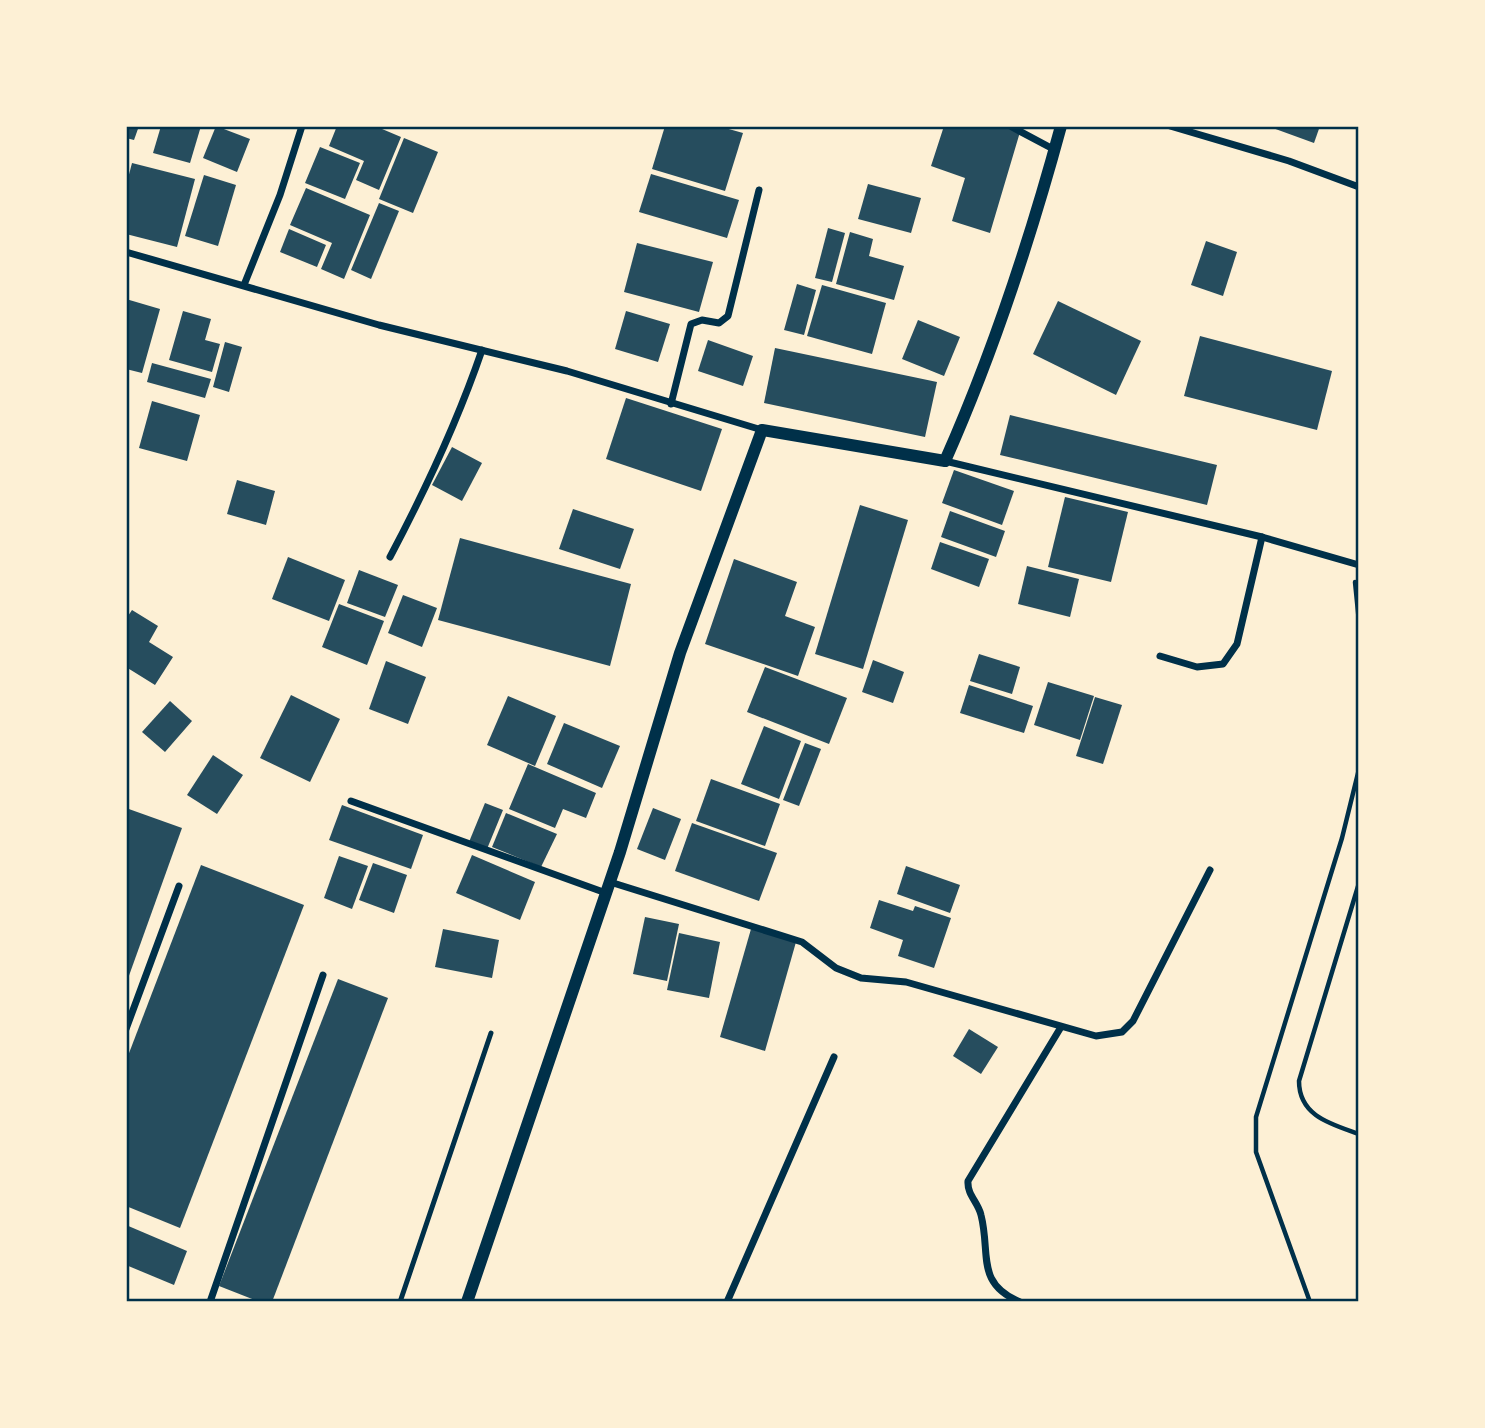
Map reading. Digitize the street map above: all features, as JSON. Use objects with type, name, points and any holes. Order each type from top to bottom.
[{"type":"street","points":[[244,285],[302,126]]},
{"type":"street","points":[[1010,126],[1055,150]]},
{"type":"street","points":[[945,461],[972,400],[1043,196],[1061,126]]},
{"type":"street","points":[[1170,126],[1289,162],[1359,187]]},
{"type":"street","points":[[671,404],[691,324],[702,320],[719,323],[728,316],[759,190]]},
{"type":"street","points":[[126,252],[379,325],[567,371],[762,430],[945,461],[1262,537],[1356,564]]},
{"type":"street","points":[[390,557],[437,466],[462,410],[482,351]]},
{"type":"street","points":[[467,1302],[608,888],[680,653],[762,430]]},
{"type":"street","points":[[1160,656],[1197,667],[1223,664],[1237,644],[1262,537]]},
{"type":"street","points":[[351,802],[608,888],[802,942],[848,974],[906,982],[1096,1036],[1122,1032],[1146,996],[1210,870]]},
{"type":"street","points":[[126,1029],[179,886]]},
{"type":"street","points":[[210,1302],[323,975]]},
{"type":"street","points":[[1020,1302],[997,1290],[990,1279],[981,1213],[970,1195],[968,1181],[1061,1027]]},
{"type":"street","points":[[727,1302],[834,1057]]},
{"type":"lane","points":[[400,1302],[491,1033]]},
{"type":"path","points":[[1356,564],[1359,622]]},
{"type":"path","points":[[1310,1302],[1256,1152],[1256,1117],[1342,838],[1359,769]]},
{"type":"path","points":[[1359,883],[1311,1037],[1299,1082],[1299,1096],[1314,1115],[1359,1134]]},
{"type":"building","points":[[126,126],[139,126],[134,140],[126,138]]},
{"type":"building","points":[[161,126],[201,126],[190,163],[153,153]]},
{"type":"building","points":[[216,126],[250,139],[237,172],[203,158]]},
{"type":"building","points":[[337,126],[375,126],[401,137],[379,190],[356,180],[364,161],[329,146]]},
{"type":"building","points":[[665,126],[718,126],[743,133],[725,191],[652,169]]},
{"type":"building","points":[[944,126],[999,126],[1020,132],[990,233],[952,221],[965,178],[931,166]]},
{"type":"building","points":[[1267,126],[1320,126],[1314,143]]},
{"type":"building","points":[[404,138],[438,152],[413,213],[379,199]]},
{"type":"building","points":[[320,147],[360,163],[345,199],[305,183]]},
{"type":"building","points":[[132,163],[195,179],[177,247],[126,234],[126,186]]},
{"type":"building","points":[[651,174],[739,200],[727,238],[639,212]]},
{"type":"building","points":[[204,175],[236,185],[218,246],[185,236]]},
{"type":"building","points":[[868,184],[921,198],[911,233],[858,219]]},
{"type":"building","points":[[306,188],[370,215],[344,279],[321,269],[332,243],[290,225]]},
{"type":"building","points":[[379,203],[399,211],[371,279],[351,270]]},
{"type":"building","points":[[828,228],[845,233],[832,282],[815,278]]},
{"type":"building","points":[[289,229],[326,245],[317,267],[280,252]]},
{"type":"building","points":[[850,232],[873,239],[869,256],[904,266],[894,300],[836,284]]},
{"type":"building","points":[[1206,241],[1237,252],[1223,296],[1191,285]]},
{"type":"building","points":[[637,243],[713,262],[699,312],[624,292]]},
{"type":"building","points":[[797,284],[816,290],[804,335],[784,330]]},
{"type":"building","points":[[822,285],[886,303],[872,354],[807,336]]},
{"type":"building","points":[[126,299],[160,309],[142,373],[126,369]]},
{"type":"building","points":[[1058,301],[1141,341],[1116,395],[1033,354]]},
{"type":"building","points":[[183,311],[211,319],[205,340],[220,344],[212,372],[169,360]]},
{"type":"building","points":[[626,311],[670,324],[658,362],[615,349]]},
{"type":"building","points":[[918,320],[960,337],[944,376],[902,359]]},
{"type":"building","points":[[1200,336],[1332,371],[1317,430],[1184,396]]},
{"type":"building","points":[[708,340],[753,356],[743,386],[698,371]]},
{"type":"building","points":[[225,342],[242,347],[229,392],[213,387]]},
{"type":"building","points":[[775,348],[937,382],[925,437],[764,403]]},
{"type":"building","points":[[152,363],[211,379],[205,398],[147,382]]},
{"type":"building","points":[[626,398],[722,429],[701,491],[606,459]]},
{"type":"building","points":[[152,401],[200,415],[187,461],[139,448]]},
{"type":"building","points":[[1010,415],[1217,465],[1207,505],[1000,455]]},
{"type":"building","points":[[452,447],[482,463],[462,501],[432,485]]},
{"type":"building","points":[[954,470],[1014,491],[1002,525],[942,503]]},
{"type":"building","points":[[237,480],[275,491],[266,525],[227,514]]},
{"type":"building","points":[[1065,497],[1128,512],[1111,582],[1048,567]]},
{"type":"building","points":[[860,505],[908,520],[863,669],[815,654]]},
{"type":"building","points":[[573,509],[634,529],[620,569],[559,549]]},
{"type":"building","points":[[950,511],[1005,531],[996,557],[941,537]]},
{"type":"building","points":[[460,538],[631,584],[610,666],[438,620]]},
{"type":"building","points":[[940,542],[989,559],[979,587],[931,569]]},
{"type":"building","points":[[288,557],[345,580],[329,621],[272,599]]},
{"type":"building","points":[[734,559],[797,582],[785,616],[815,627],[798,676],[705,644]]},
{"type":"building","points":[[1027,566],[1079,579],[1070,617],[1018,604]]},
{"type":"building","points":[[359,570],[398,585],[385,617],[347,603]]},
{"type":"building","points":[[403,595],[437,608],[422,647],[388,633]]},
{"type":"building","points":[[339,604],[384,621],[367,665],[322,647]]},
{"type":"building","points":[[132,610],[158,626],[149,642],[173,657],[155,685],[126,667],[126,619]]},
{"type":"building","points":[[979,654],[1020,667],[1012,694],[970,681]]},
{"type":"building","points":[[873,660],[904,672],[893,703],[862,692]]},
{"type":"building","points":[[386,661],[426,677],[408,724],[369,709]]},
{"type":"building","points":[[765,667],[847,698],[829,744],[747,712]]},
{"type":"building","points":[[1048,682],[1094,696],[1080,740],[1034,725]]},
{"type":"building","points":[[969,685],[1033,706],[1024,733],[960,713]]},
{"type":"building","points":[[291,695],[340,719],[310,782],[260,758]]},
{"type":"building","points":[[508,696],[556,716],[535,766],[487,745]]},
{"type":"building","points":[[1095,697],[1122,705],[1103,764],[1076,756]]},
{"type":"building","points":[[170,701],[192,721],[165,752],[142,732]]},
{"type":"building","points":[[564,723],[620,746],[602,788],[547,764]]},
{"type":"building","points":[[764,726],[801,741],[779,799],[741,784]]},
{"type":"building","points":[[805,743],[821,749],[799,806],[783,800]]},
{"type":"building","points":[[213,755],[243,775],[217,814],[187,795]]},
{"type":"building","points":[[528,764],[596,793],[586,818],[563,809],[555,828],[509,809]]},
{"type":"building","points":[[711,779],[780,804],[765,846],[696,821]]},
{"type":"building","points":[[485,803],[503,810],[487,849],[469,842]]},
{"type":"building","points":[[342,805],[423,835],[411,869],[329,840]]},
{"type":"building","points":[[126,808],[182,828],[126,984]]},
{"type":"building","points":[[653,808],[681,819],[665,860],[637,849]]},
{"type":"building","points":[[506,813],[557,834],[541,867],[492,847]]},
{"type":"building","points":[[692,823],[777,853],[759,901],[675,871]]},
{"type":"building","points":[[472,855],[535,882],[520,920],[456,893]]},
{"type":"building","points":[[339,856],[368,866],[352,909],[324,898]]},
{"type":"building","points":[[373,863],[407,875],[394,913],[359,900]]},
{"type":"building","points":[[201,865],[304,905],[180,1228],[126,1206],[126,1061]]},
{"type":"building","points":[[906,866],[960,885],[950,913],[897,894]]},
{"type":"building","points":[[879,900],[913,911],[915,906],[951,918],[934,968],[898,956],[903,940],[870,928]]},
{"type":"building","points":[[645,917],[679,924],[667,981],[633,974]]},
{"type":"building","points":[[443,929],[499,940],[492,978],[435,967]]},
{"type":"building","points":[[751,929],[796,942],[765,1051],[720,1037]]},
{"type":"building","points":[[679,933],[720,942],[709,998],[667,990]]},
{"type":"building","points":[[338,979],[388,998],[272,1302],[260,1302],[219,1286]]},
{"type":"building","points":[[969,1029],[998,1047],[981,1074],[953,1056]]},
{"type":"building","points":[[126,1225],[187,1251],[174,1285],[126,1265]]}]
